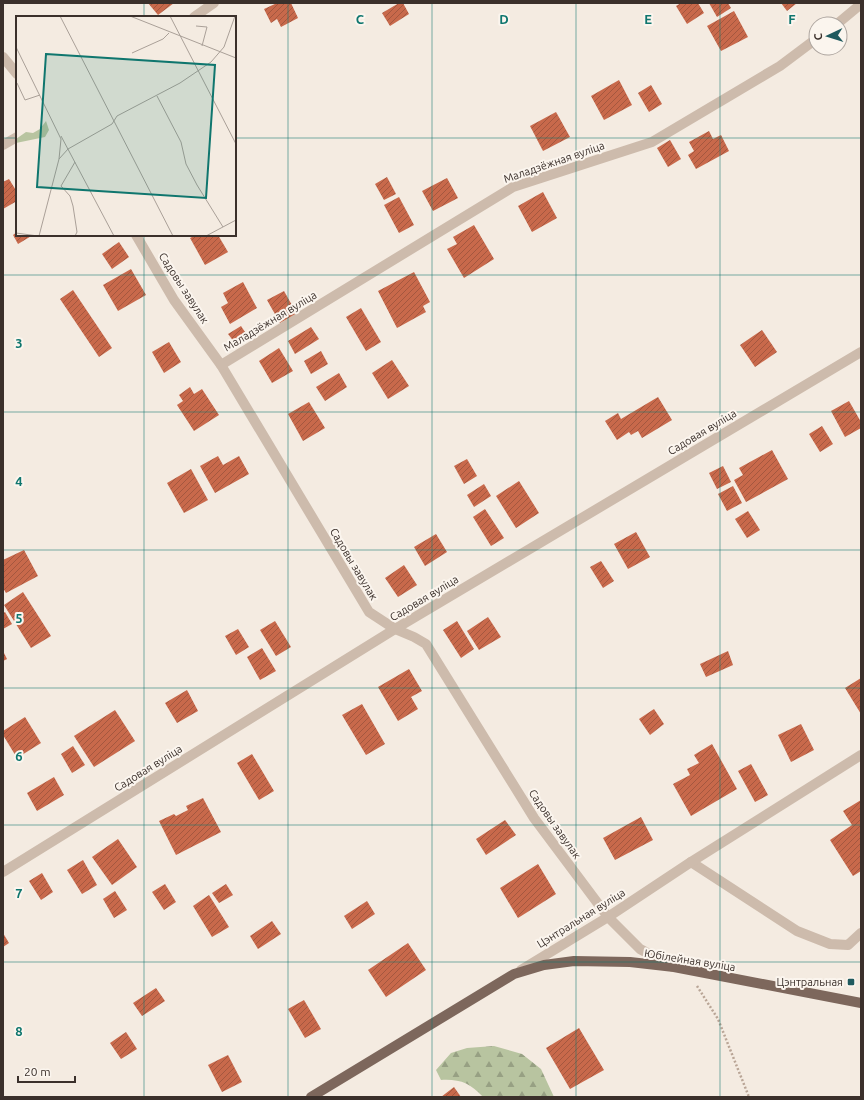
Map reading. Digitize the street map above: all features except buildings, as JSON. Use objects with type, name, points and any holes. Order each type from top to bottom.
[{"type":"main road","name":"Юбілейная вуліца","points":[[514,974],[544,965],[574,961],[630,962],[674,967],[861,1003]]},
{"type":"main road","name":"Цэнтральная вуліца","points":[[310,1097],[514,974]]},
{"type":"street","points":[[195,16],[214,3]]},
{"type":"street","points":[[847,16],[861,4]]},
{"type":"street","name":"Маладзёжная вуліца","points":[[221,365],[512,187],[652,142],[780,66],[808,45]]},
{"type":"street","points":[[3,57],[16,73]]},
{"type":"street","points":[[3,145],[16,138]]},
{"type":"street","name":"Садовы завулак","points":[[137,236],[174,300],[221,365],[369,612],[395,629],[426,644],[534,818],[608,917],[640,949],[674,967]]},
{"type":"street","name":"Садовая вуліца","points":[[3,872],[395,629],[861,352]]},
{"type":"street","name":"Цэнтральная вуліца","points":[[514,974],[608,917],[691,862],[861,755]]},
{"type":"street","points":[[691,862],[797,930],[823,942],[848,945],[861,933]]},
{"type":"path","points":[[674,967],[697,986],[718,1019],[749,1097]]},
{"type":"green space","points":[[494,1046],[522,1054],[541,1069],[554,1097],[483,1097],[469,1085],[454,1080],[441,1080],[436,1070],[451,1053],[467,1048]]},
{"type":"place","name":"Цэнтральная","points":[[851,982]]}]
